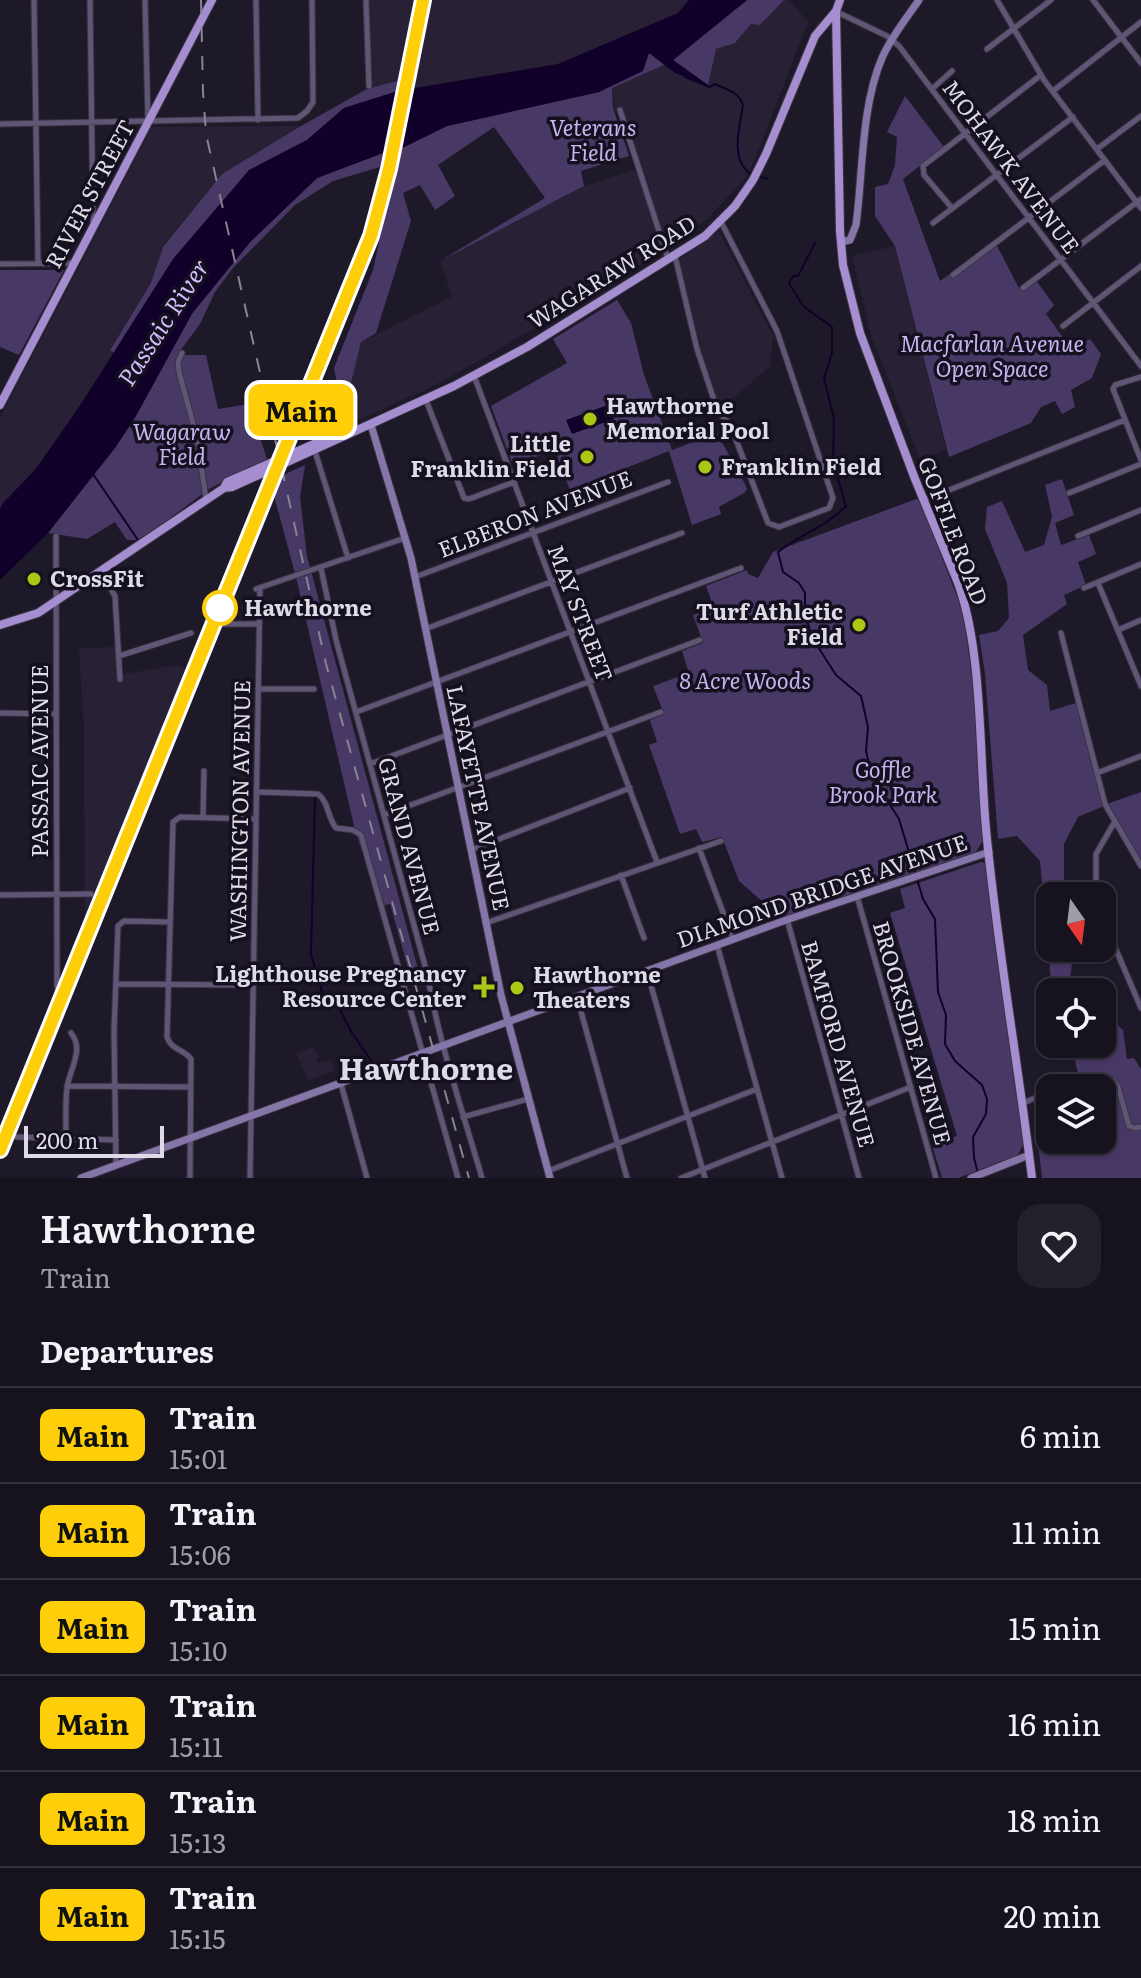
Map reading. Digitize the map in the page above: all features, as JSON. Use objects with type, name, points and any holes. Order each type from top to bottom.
[{"type":"main road","name":"RIVER STREET","points":[[1,402],[212,0]]},
{"type":"main road","name":"GOFFLE ROAD","points":[[840,0],[836,11],[844,270],[860,333],[966,610],[977,694],[989,852],[1032,1178]]},
{"type":"main road","name":"WAGARAW ROAD","points":[[0,625],[32,616],[56,602],[224,488],[227,482],[340,433],[345,435],[371,425],[474,376],[672,258],[721,222],[755,176],[815,36],[836,11]]},
{"type":"street","points":[[34,0],[38,263]]},
{"type":"street","points":[[90,0],[93,228]]},
{"type":"street","points":[[145,0],[148,122]]},
{"type":"street","points":[[256,0],[258,120]]},
{"type":"street","points":[[0,124],[298,118],[313,102],[312,0]]},
{"type":"street","points":[[366,0],[369,86]]},
{"type":"street","points":[[841,242],[850,240],[856,225],[873,89],[879,67],[892,38],[919,0]]},
{"type":"street","points":[[997,0],[1041,75],[1140,203],[1023,288]]},
{"type":"street","points":[[987,49],[1051,0]]},
{"type":"street","points":[[1093,0],[1141,63]]},
{"type":"street","name":"MOHAWK AVENUE","points":[[836,11],[892,38],[1141,366]]},
{"type":"street","points":[[1053,91],[1141,22]]},
{"type":"street","points":[[932,89],[952,71]]},
{"type":"street","points":[[952,208],[922,172],[923,166],[1041,75]]},
{"type":"street","points":[[620,110],[672,258],[718,412],[730,424],[768,523],[779,527],[829,508],[833,498],[780,338],[721,222]]},
{"type":"street","points":[[1097,149],[1141,116]]},
{"type":"street","points":[[933,223],[1073,117]]},
{"type":"street","points":[[953,275],[1105,160]]},
{"type":"street","points":[[0,264],[74,263]]},
{"type":"street","points":[[1063,326],[1141,266]]},
{"type":"street","points":[[182,353],[178,362],[179,372],[197,438],[206,499]]},
{"type":"street","name":"MAY STREET","points":[[474,376],[657,862]]},
{"type":"street","points":[[1069,493],[1141,462],[1114,393],[1115,385],[1141,377]]},
{"type":"street","points":[[426,400],[464,498],[469,499],[514,482]]},
{"type":"street","points":[[924,500],[1125,420]]},
{"type":"street","name":"LAFAYETTE AVENUE","points":[[371,425],[415,577],[508,1024],[549,1175]]},
{"type":"street","points":[[313,447],[348,558]]},
{"type":"street","name":"ELBERON AVENUE","points":[[415,577],[668,482]]},
{"type":"street","points":[[1078,536],[1141,510]]},
{"type":"street","points":[[425,629],[682,533]]},
{"type":"street","name":"PASSAIC AVENUE","points":[[56,536],[57,987]]},
{"type":"street","points":[[321,568],[405,538]]},
{"type":"street","points":[[1084,588],[1141,564]]},
{"type":"street","name":"WASHINGTON AVENUE","points":[[250,1178],[258,589],[321,568]]},
{"type":"street","name":"GRAND AVENUE","points":[[321,568],[336,640],[427,973],[430,998],[482,1178]]},
{"type":"street","points":[[356,712],[741,568]]},
{"type":"street","points":[[101,572],[115,596],[120,679]]},
{"type":"street","points":[[1098,583],[1141,686]]},
{"type":"street","points":[[1118,630],[1141,620]]},
{"type":"street","points":[[222,624],[259,624]]},
{"type":"street","points":[[119,656],[191,633]]},
{"type":"street","points":[[1061,633],[1105,804],[1141,866]]},
{"type":"street","points":[[370,764],[700,640]]},
{"type":"street","points":[[258,689],[314,689]]},
{"type":"street","points":[[384,815],[661,712]]},
{"type":"street","points":[[0,713],[56,714]]},
{"type":"street","points":[[1097,773],[1141,756]]},
{"type":"street","points":[[203,818],[204,771]]},
{"type":"street","points":[[470,850],[630,788]]},
{"type":"street","points":[[257,792],[318,794],[325,801],[333,825],[361,835],[458,1178]]},
{"type":"street","points":[[190,1178],[191,1059],[172,1047],[167,1037],[173,822],[180,817],[256,819]]},
{"type":"street","points":[[1096,882],[1096,854],[1114,823]]},
{"type":"street","points":[[486,923],[721,841]]},
{"type":"street","points":[[699,848],[733,939]]},
{"type":"street","name":"DIAMOND BRIDGE AVENUE","points":[[83,1178],[787,919],[989,852]]},
{"type":"street","points":[[621,875],[644,938]]},
{"type":"street","points":[[0,895],[91,894]]},
{"type":"street","name":"BROOKSIDE AVENUE","points":[[857,896],[936,1178]]},
{"type":"street","name":"BAMFORD AVENUE","points":[[787,919],[859,1178]]},
{"type":"street","points":[[116,1165],[117,929],[119,923],[124,921],[170,922]]},
{"type":"street","points":[[717,945],[782,1178]]},
{"type":"street","points":[[1116,950],[1141,1008]]},
{"type":"street","points":[[647,971],[705,1178]]},
{"type":"street","points":[[116,984],[253,985]]},
{"type":"street","points":[[577,997],[627,1178]]},
{"type":"street","points":[[66,1138],[67,1086],[77,1054],[76,1039],[71,1033]]},
{"type":"street","points":[[340,1083],[367,1178]]},
{"type":"street","points":[[1116,1085],[1129,1126],[1141,1127]]},
{"type":"street","points":[[67,1086],[190,1087]]},
{"type":"street","points":[[681,1178],[911,1087]]},
{"type":"street","points":[[549,1175],[757,1089]]},
{"type":"street","points":[[1023,1103],[1036,1098]]},
{"type":"street","points":[[463,1117],[528,1099]]},
{"type":"street","points":[[17,1137],[116,1140]]},
{"type":"street","points":[[971,1178],[1029,1155]]},
{"type":"shaded area","points":[[366,0],[689,0],[678,13],[558,64],[398,91],[399,80],[367,89]]},
{"type":"shaded area","points":[[784,0],[789,0],[809,23],[745,179],[705,221],[673,245],[475,363],[429,388],[345,423],[343,416],[361,342],[452,297],[440,261],[584,186],[641,168],[623,110],[615,112],[612,87],[666,64],[675,73],[716,49],[735,43],[751,23],[760,25]]},
{"type":"shaded area","points":[[301,126],[222,174],[163,246],[151,283],[110,349],[115,354],[42,461],[0,509],[0,418],[152,127]]},
{"type":"shaded area","points":[[719,231],[773,336],[770,366],[719,411],[679,260]]},
{"type":"shaded area","points":[[895,246],[946,449],[920,460],[871,335],[852,256]]},
{"type":"shaded area","points":[[117,647],[118,675],[177,665],[190,670],[85,934],[84,729],[79,648]]},
{"type":"shaded area","points":[[314,1047],[319,1057],[317,1063],[332,1060],[335,1071],[308,1080],[296,1053]]},
{"type":"green space","points":[[747,0],[784,0],[760,25],[751,24],[735,43],[716,49],[708,85],[673,60]]},
{"type":"green space","name":"Veterans Field","points":[[649,53],[666,64],[612,88],[613,108],[629,156],[581,171],[584,186],[440,261],[545,198],[494,127],[438,165],[455,196],[435,210],[420,185],[403,193],[411,221],[376,333],[361,342],[343,416],[334,368],[373,270],[394,152],[447,126],[599,92]]},
{"type":"green space","points":[[400,80],[398,91],[344,108],[307,140],[249,170],[145,307],[115,354],[110,350],[151,283],[163,247],[222,174],[367,89]]},
{"type":"green space","name":"Macfarlan Avenue Open Space","points":[[905,96],[944,147],[903,179],[940,281],[995,242],[1020,290],[1035,279],[1054,305],[1046,314],[1072,350],[1090,339],[1101,354],[1092,378],[1071,390],[1075,407],[1062,414],[1055,401],[1041,407],[1031,423],[949,457],[895,246],[875,216],[875,187],[888,184],[895,165],[897,137],[887,132]]},
{"type":"green space","name":"Wagaraw Field","points":[[383,153],[380,167],[333,181],[295,205],[233,268],[215,292],[200,324],[177,355],[206,355],[218,409],[249,404],[267,459],[209,489],[141,540],[127,540],[115,522],[87,539],[48,533],[125,433],[191,315],[251,241],[317,178]]},
{"type":"green space","points":[[0,270],[64,270],[19,355],[0,347]]},
{"type":"green space","points":[[617,300],[631,323],[644,375],[672,450],[717,433],[745,484],[747,489],[744,493],[719,507],[721,514],[692,525],[669,451],[570,490],[555,450],[513,465],[491,406],[567,363],[553,339]]},
{"type":"green space","points":[[305,465],[300,497],[307,556],[421,980],[412,982],[390,904],[381,906],[355,830],[296,577],[270,481]]},
{"type":"green space","points":[[1062,479],[1074,515],[1055,523],[1061,545],[1089,535],[1096,554],[1078,562],[1086,585],[1064,595],[1067,604],[1023,635],[1028,670],[1047,685],[1050,711],[1079,702],[1104,805],[1141,792],[1141,865],[1104,806],[1078,817],[1064,844],[1064,882],[1042,882],[1040,861],[1017,836],[998,839],[979,635],[998,631],[1009,618],[1007,583],[985,529],[987,507],[1002,501],[1025,552],[1044,545],[1052,517],[1045,485]]},
{"type":"green space","name":"Goffle Brook Park","points":[[919,498],[963,612],[974,691],[983,840],[976,852],[770,921],[763,902],[739,881],[722,837],[702,842],[696,829],[680,834],[649,745],[657,742],[650,720],[664,714],[653,686],[689,673],[682,651],[703,643],[693,615],[714,608],[706,586],[747,570],[748,574],[758,578],[773,552]]},
{"type":"green space","name":"Goffle Brook Park","points":[[985,863],[1018,1087],[1023,1145],[1018,1155],[958,1178],[942,1178],[932,1145],[957,1136],[890,913],[905,908],[900,889]]},
{"type":"green space","points":[[1049,962],[1072,962],[1070,978],[1051,978]]},
{"type":"green space","points":[[1116,1023],[1123,1030],[1127,1059],[1134,1058],[1141,1069],[1141,1178],[1042,1178],[1039,1154],[1116,1154],[1116,1074],[1078,1074],[1074,1058],[1116,1058]]},
{"type":"water","name":"Passaic River","points":[[689,0],[747,0],[673,60],[708,85],[675,73],[649,53],[643,71],[599,92],[447,126],[394,152],[383,153],[317,178],[251,241],[193,312],[115,448],[48,533],[0,580],[0,509],[3,503],[35,470],[79,407],[173,259],[249,170],[307,140],[344,108],[398,91],[558,64],[678,13]]},
{"type":"water","name":"Hawthorne Memorial Pool","points":[[608,405],[614,419],[572,434],[566,420]]},
{"type":"waterway","points":[[685,77],[710,87],[715,84],[741,100],[738,152],[744,168],[751,174]]},
{"type":"waterway","points":[[757,176],[768,179]]},
{"type":"waterway","points":[[815,243],[798,276],[793,276],[789,283],[803,306],[832,327],[832,353],[824,378],[834,419],[833,462],[846,506],[830,520],[778,552],[783,572],[799,583],[805,593],[805,615],[813,639],[836,675],[861,696],[868,727],[866,751],[870,768],[899,819],[923,899],[935,919],[938,992],[946,1015],[945,1044],[955,1061],[982,1085],[987,1099],[986,1114],[973,1137],[978,1173]]},
{"type":"waterway","points":[[93,474],[138,540]]},
{"type":"waterway","points":[[315,795],[311,954],[323,996],[333,997],[352,1033],[373,1063]]},
{"type":"railway","points":[[201,0],[206,134],[326,664],[469,1178]]},
{"type":"railway","points":[[0,1150],[371,236],[389,169],[423,0]]},
{"type":"train","name":"Main","points":[[0,1150],[371,236],[382,202],[423,0]]},
{"type":"place","name":"Hawthorne Memorial Pool","points":[[590,419]]},
{"type":"place","name":"Little Franklin Field","points":[[587,457]]},
{"type":"place","name":"Franklin Field","points":[[705,467]]},
{"type":"place","name":"CrossFit","points":[[34,579]]},
{"type":"place","name":"Hawthorne","points":[[220,608]]},
{"type":"place","name":"Turf Athletic Field","points":[[859,625]]},
{"type":"place","name":"Lighthouse Pregnancy Resource Center","points":[[484,987]]},
{"type":"place","name":"Hawthorne Theaters","points":[[517,988]]},
{"type":"district","name":"Hawthorne","points":[[426,1070]]},
{"type":"park label","name":"8 Acre Woods","points":[[745,681]]}]
